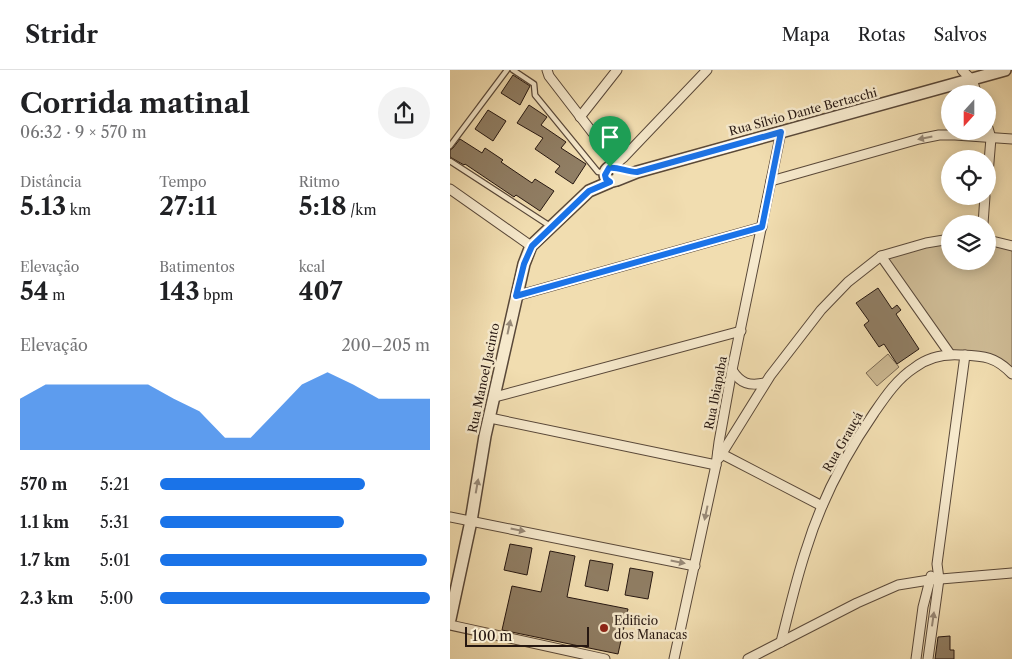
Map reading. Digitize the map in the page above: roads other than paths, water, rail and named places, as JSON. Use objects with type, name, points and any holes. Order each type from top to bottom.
[{"type":"street","points":[[547,70],[549,76],[609,154],[613,172]]},
{"type":"street","points":[[580,117],[617,70]]},
{"type":"street","name":"Rua Manoel Jacinto","points":[[450,620],[485,436],[516,296],[524,264],[532,246],[589,191],[613,172],[624,157],[706,70]]},
{"type":"street","points":[[962,70],[972,80],[973,85]]},
{"type":"street","name":"Rua Sílvio Dante Bertacchi","points":[[613,172],[637,172],[1005,70]]},
{"type":"street","name":"Rua Ibiapaba","points":[[674,659],[718,458],[732,370],[781,132]]},
{"type":"street","points":[[771,181],[918,139],[941,135]]},
{"type":"street","points":[[996,138],[1012,139]]},
{"type":"street","points":[[450,189],[532,246]]},
{"type":"street","points":[[516,296],[762,227]]},
{"type":"street","points":[[718,458],[765,383],[821,310],[848,282],[881,256],[926,242],[941,240]]},
{"type":"street","points":[[996,242],[1012,246]]},
{"type":"street","points":[[881,256],[950,354]]},
{"type":"street","points":[[495,397],[741,331]]},
{"type":"street","name":"Rua Grauçá","points":[[781,642],[806,549],[822,506],[861,432],[883,400],[914,368],[926,361],[950,354],[987,356],[997,361],[1012,374]]},
{"type":"street","points":[[928,659],[939,579],[937,564],[965,355]]},
{"type":"street","points":[[732,370],[738,379],[745,384],[765,383]]},
{"type":"street","points":[[490,418],[718,458],[822,506]]},
{"type":"street","points":[[450,517],[695,566]]},
{"type":"street","points":[[916,659],[923,607],[929,580],[937,564]]},
{"type":"street","points":[[748,659],[888,588],[929,580],[1012,573]]},
{"type":"street","points":[[450,625],[605,659]]},
{"type":"lane","points":[[450,146],[507,70]]},
{"type":"lane","points":[[513,70],[534,84],[535,95],[598,172],[613,172]]},
{"type":"lane","points":[[450,161],[551,227]]},
{"type":"place","name":"Edificio dos Manacas","points":[[604,628]]}]
